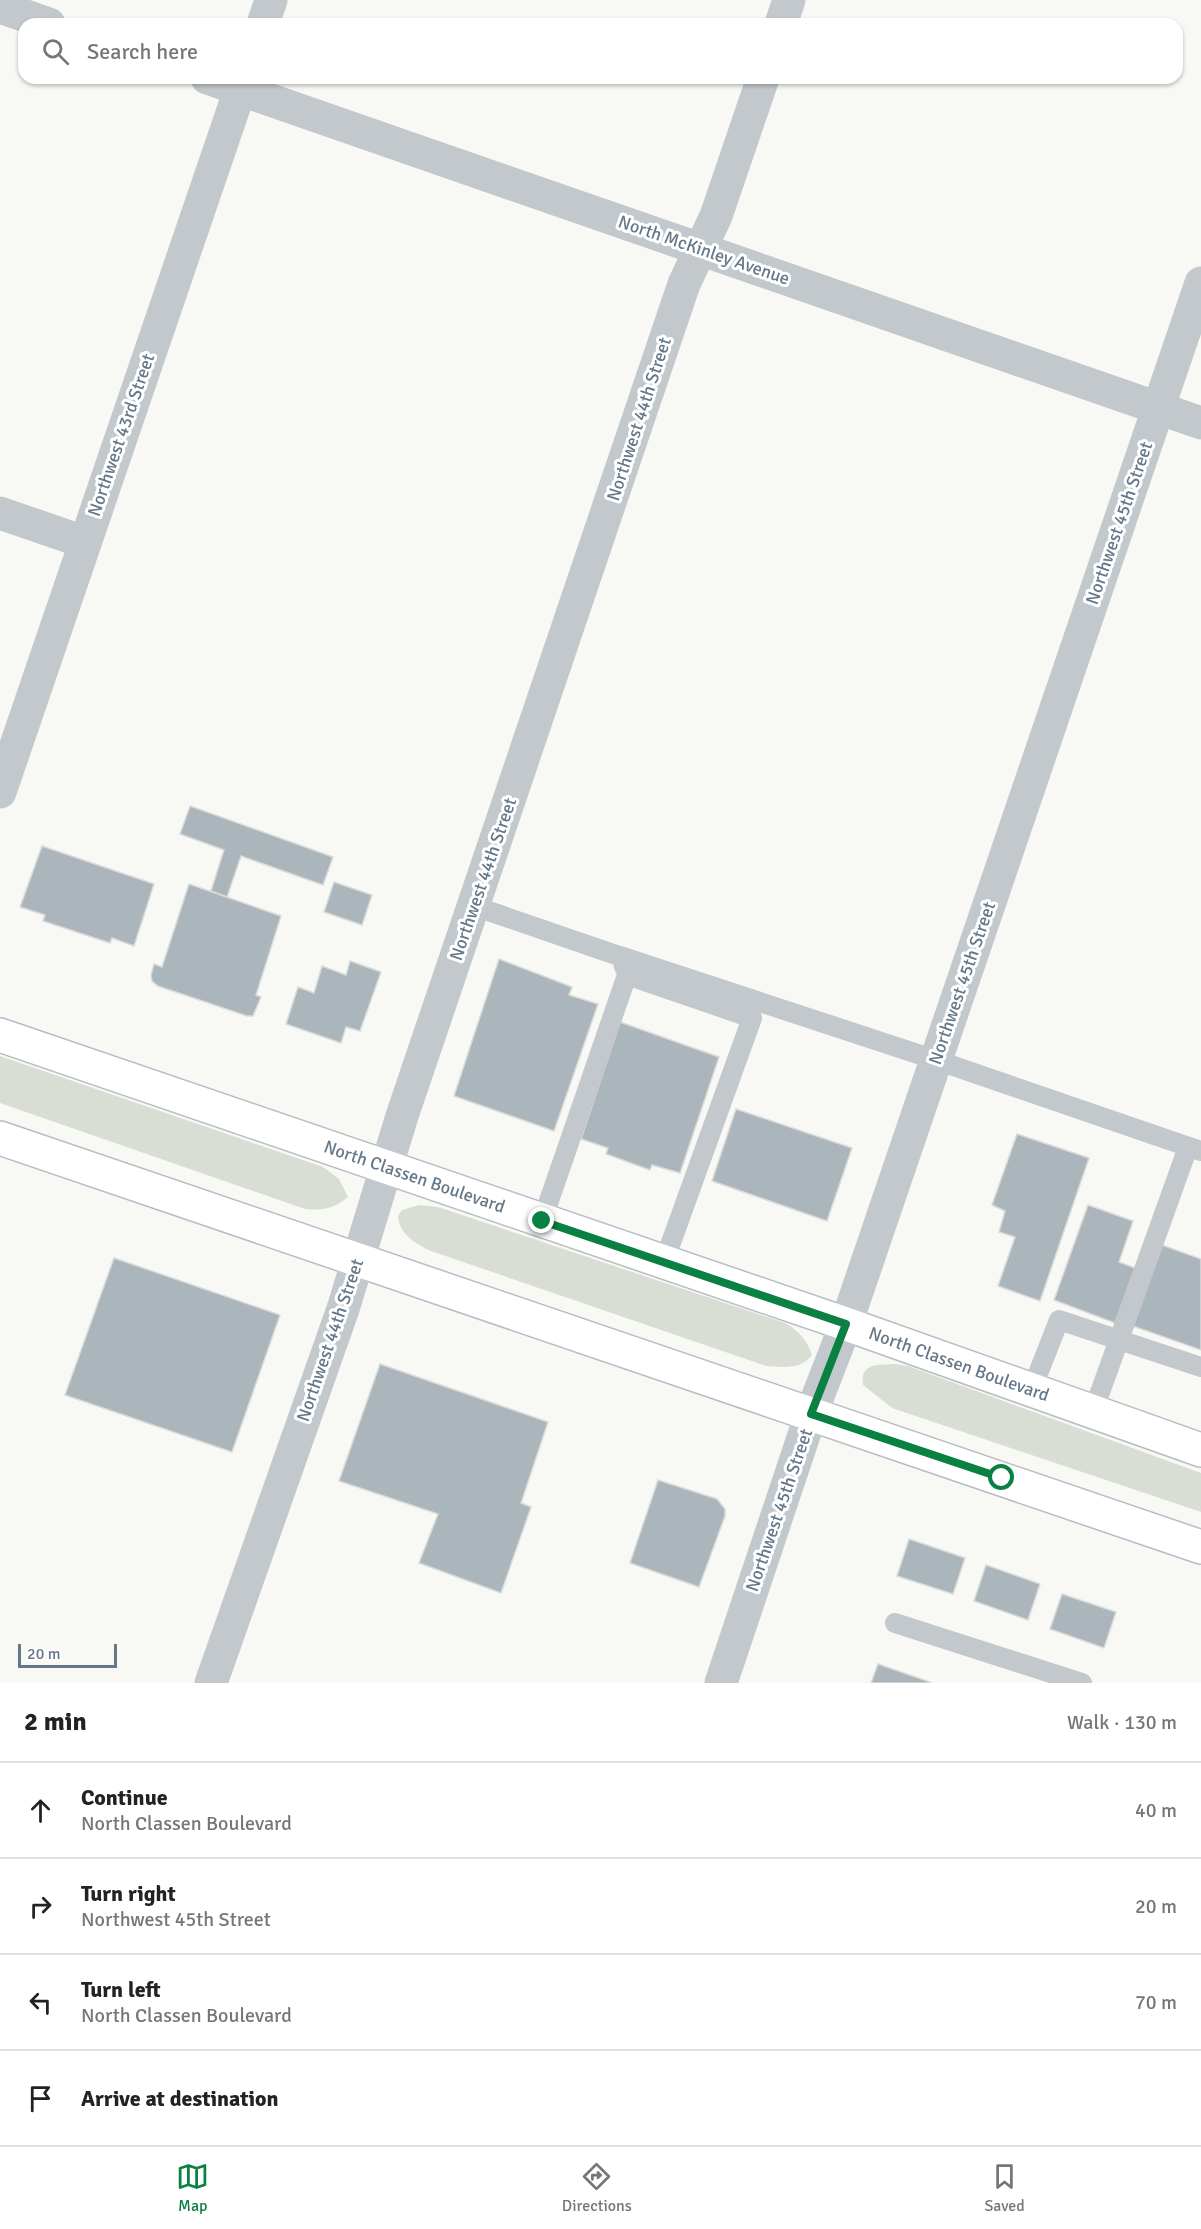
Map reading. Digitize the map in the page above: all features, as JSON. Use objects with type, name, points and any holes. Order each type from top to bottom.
[{"type":"main road","name":"North Classen Boulevard","points":[[0,1035],[846,1324],[1201,1450]]},
{"type":"main road","points":[[0,1138],[1201,1547]]},
{"type":"street","points":[[265,18],[271,0]]},
{"type":"street","points":[[783,18],[789,0]]},
{"type":"street","points":[[0,7],[32,18]]},
{"type":"street","name":"North McKinley Avenue","points":[[242,84],[700,249],[1201,423]]},
{"type":"street","name":"Northwest 43rd Street","points":[[0,792],[242,84]]},
{"type":"street","name":"Northwest 44th Street","points":[[211,1683],[339,1320],[386,1168],[684,284],[716,216],[761,84]]},
{"type":"street","name":"Northwest 45th Street","points":[[721,1683],[811,1414],[846,1324],[1201,283]]},
{"type":"street","points":[[0,513],[84,542]]},
{"type":"lane","points":[[474,906],[1195,1149],[1119,1341],[1094,1412]]},
{"type":"lane","points":[[542,1221],[627,975],[620,956]]},
{"type":"lane","points":[[627,975],[752,1018],[664,1262]]},
{"type":"lane","points":[[1032,1389],[1059,1320],[1201,1367]]},
{"type":"lane","points":[[895,1623],[1082,1683]]},
{"type":"shaded area","points":[[0,1056],[323,1167],[339,1179],[348,1197],[328,1208],[305,1209],[0,1103]]},
{"type":"shaded area","points":[[419,1205],[438,1207],[785,1323],[802,1336],[812,1355],[808,1360],[797,1365],[766,1366],[431,1251],[409,1238],[399,1222],[398,1216],[402,1210]]},
{"type":"shaded area","points":[[894,1364],[908,1366],[1201,1473],[1201,1512],[892,1408],[863,1385],[863,1378],[864,1373],[871,1367]]},
{"type":"building","points":[[190,806],[333,857],[323,885],[241,856],[227,897],[211,891],[224,850],[180,834]]},
{"type":"building","points":[[42,846],[154,884],[134,946],[112,938],[110,943],[43,921],[45,915],[20,907]]},
{"type":"building","points":[[334,882],[372,895],[362,925],[324,912]]},
{"type":"building","points":[[189,884],[281,916],[256,995],[261,997],[253,1016],[247,1016],[158,986],[152,981],[154,964],[162,967]]},
{"type":"building","points":[[499,959],[572,987],[569,995],[598,1004],[554,1131],[454,1096]]},
{"type":"building","points":[[350,961],[381,972],[360,1031],[346,1027],[341,1043],[286,1024],[298,987],[314,993],[322,966],[346,975]]},
{"type":"building","points":[[620,1022],[719,1057],[680,1173],[652,1165],[650,1170],[606,1154],[608,1148],[581,1139]]},
{"type":"building","points":[[736,1109],[852,1148],[827,1221],[712,1181]]},
{"type":"building","points":[[1017,1134],[1089,1158],[1040,1301],[998,1286],[1015,1237],[999,1232],[1005,1211],[992,1205]]},
{"type":"building","points":[[1088,1205],[1133,1221],[1119,1262],[1135,1268],[1115,1323],[1054,1300]]},
{"type":"building","points":[[1159,1244],[1201,1259],[1201,1350],[1130,1325]]},
{"type":"building","points":[[114,1258],[280,1315],[232,1452],[65,1395]]},
{"type":"building","points":[[380,1364],[548,1422],[521,1503],[531,1507],[501,1593],[419,1563],[438,1514],[339,1481]]},
{"type":"building","points":[[658,1480],[717,1499],[725,1509],[725,1516],[699,1587],[630,1563]]},
{"type":"building","points":[[909,1539],[965,1558],[953,1594],[897,1576]]},
{"type":"building","points":[[986,1565],[1040,1584],[1028,1620],[974,1601]]},
{"type":"building","points":[[1062,1594],[1116,1612],[1104,1648],[1050,1629]]},
{"type":"building","points":[[878,1664],[930,1682],[930,1683],[871,1683]]},
{"type":"route","points":[[542,1221],[846,1324],[811,1414],[1002,1478]]}]
